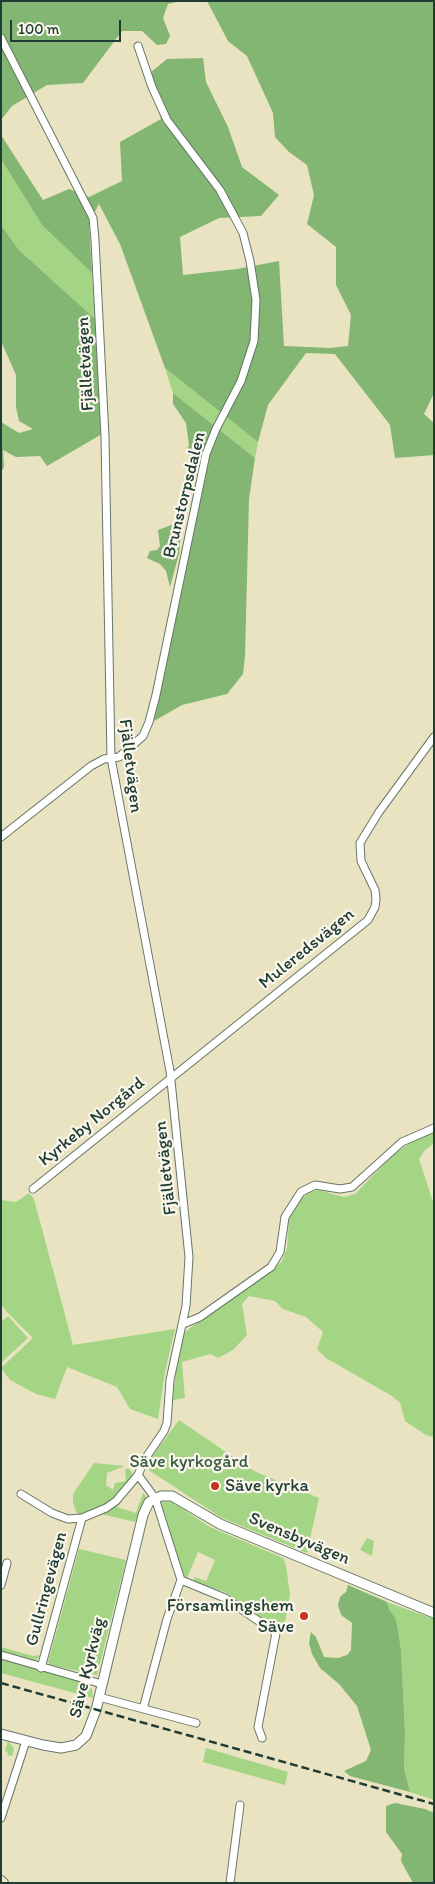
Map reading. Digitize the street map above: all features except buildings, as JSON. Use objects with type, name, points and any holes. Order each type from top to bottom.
[{"type":"street","name":"Fjälletvägen","points":[[1,38],[93,218],[105,440],[111,758],[171,1078],[189,1252],[189,1281],[183,1324],[170,1380],[167,1423],[164,1431],[145,1460],[138,1475],[116,1501],[106,1508],[82,1518]]},
{"type":"street","name":"Brunstorpsdalen","points":[[1,837],[91,766],[104,758],[119,757],[143,736],[149,722],[206,454],[250,359],[255,325],[256,300],[252,271],[243,233],[220,190],[167,120],[152,87],[138,46]]},
{"type":"street","name":"Muleredsvägen","points":[[171,1078],[368,920],[375,907],[375,890],[361,861],[360,843],[379,812],[434,738]]},
{"type":"street","name":"Kyrkeby Norgård","points":[[33,1189],[171,1078]]},
{"type":"street","points":[[183,1324],[200,1317],[271,1267],[280,1252],[286,1217],[301,1192],[315,1185],[343,1189],[352,1187],[402,1142],[434,1128]]},
{"type":"street","points":[[138,1475],[155,1498],[181,1580],[167,1619],[143,1709]]},
{"type":"street","points":[[22,1494],[52,1513],[68,1519],[82,1518]]},
{"type":"street","name":"Svensbyvägen","points":[[155,1498],[172,1496],[220,1524],[434,1612]]},
{"type":"street","name":"Säve Kyrkväg","points":[[1,1734],[61,1748],[80,1743],[91,1728],[143,1515],[148,1504],[155,1498]]},
{"type":"street","name":"Gullringevägen","points":[[41,1668],[82,1518]]},
{"type":"street","points":[[1,1585],[7,1563]]},
{"type":"street","points":[[181,1580],[225,1598],[276,1633],[258,1727],[262,1738]]},
{"type":"street","name":"Gullringevägen","points":[[1,1655],[102,1684]]},
{"type":"street","points":[[99,1697],[196,1722]]},
{"type":"street","points":[[1,1818],[26,1740]]},
{"type":"street","points":[[230,1883],[240,1805]]},
{"type":"green space","points":[[1,1],[181,1],[168,4],[163,18],[170,36],[166,44],[157,45],[142,31],[122,31],[83,83],[47,85],[12,106],[1,120]]},
{"type":"green space","points":[[207,1],[434,1],[434,393],[424,414],[434,423],[434,455],[395,458],[390,425],[335,354],[306,353],[268,405],[258,442],[165,368],[120,244],[99,204],[89,223],[92,273],[42,225],[1,159],[1,135],[43,200],[69,189],[89,197],[122,181],[120,142],[161,119],[146,76],[167,59],[203,58],[206,82],[228,127],[242,167],[279,195],[261,216],[219,218],[180,237],[183,275],[237,269],[279,261],[284,346],[330,348],[348,346],[351,315],[336,285],[336,247],[307,224],[314,195],[307,165],[289,152],[275,137],[273,113],[247,56],[228,41]]},
{"type":"green space","points":[[1,159],[42,225],[92,273],[95,319],[19,250],[1,225]]},
{"type":"green space","points":[[1,225],[19,250],[95,319],[102,434],[47,466],[40,456],[16,457],[3,450],[4,467],[1,472],[1,422],[19,433],[33,429],[19,421],[16,407],[16,375],[1,341]]},
{"type":"green space","points":[[165,368],[258,442],[255,458],[173,393]]},
{"type":"green space","points":[[173,393],[255,458],[249,499],[245,656],[243,674],[227,694],[182,705],[154,721],[195,515],[210,454],[198,452],[192,459],[187,451],[189,445],[186,423],[173,404]]},
{"type":"green space","points":[[182,521],[179,554],[170,587],[166,571],[160,564],[147,558],[150,551],[157,550],[160,546],[158,530]]},
{"type":"green space","points":[[434,1132],[434,1143],[425,1150],[419,1159],[434,1205],[434,1437],[426,1435],[405,1421],[400,1403],[392,1396],[326,1358],[317,1349],[323,1332],[306,1317],[283,1309],[275,1301],[249,1296],[242,1304],[247,1335],[233,1350],[218,1358],[210,1354],[182,1362],[185,1398],[173,1400],[177,1360],[185,1332],[234,1295],[270,1272],[282,1261],[287,1248],[289,1221],[292,1210],[307,1193],[318,1190],[344,1197],[355,1194],[392,1156],[414,1140]]},
{"type":"green space","points":[[29,1193],[34,1199],[73,1345],[175,1329],[165,1372],[158,1419],[130,1409],[117,1387],[67,1367],[55,1399],[36,1394],[10,1380],[1,1368],[33,1338],[5,1310],[1,1303],[1,1200],[16,1202]]},
{"type":"green space","points":[[8,1316],[28,1338],[1,1363],[1,1322]]},
{"type":"green space","name":"Säve kyrkogård","points":[[179,1420],[254,1471],[319,1498],[307,1553],[222,1518],[150,1471],[146,1465]]},
{"type":"green space","points":[[94,1463],[125,1466],[107,1473],[106,1485],[113,1490],[115,1483],[126,1481],[125,1470],[128,1468],[132,1472],[132,1479],[127,1487],[108,1505],[78,1516],[73,1503],[73,1494]]},
{"type":"green space","points":[[143,1493],[146,1496],[135,1522],[101,1514],[126,1495],[117,1507],[136,1513]]},
{"type":"green space","points":[[172,1502],[210,1527],[283,1558],[290,1595],[284,1628],[279,1630],[225,1592],[193,1582],[195,1577],[206,1581],[215,1560],[198,1552],[187,1578],[183,1577],[160,1504]]},
{"type":"green space","points":[[367,1538],[374,1541],[372,1556],[360,1550]]},
{"type":"green space","points":[[79,1549],[126,1560],[97,1675],[50,1665],[48,1662]]},
{"type":"green space","points":[[348,1585],[387,1602],[389,1609],[396,1619],[401,1649],[405,1734],[404,1768],[410,1792],[350,1776],[344,1771],[366,1761],[371,1750],[357,1706],[339,1684],[320,1668],[312,1654],[309,1643],[311,1632],[316,1637],[324,1657],[338,1658],[347,1655],[351,1650],[352,1623],[341,1615],[338,1605],[340,1597],[346,1592]]},
{"type":"green space","points":[[387,1602],[434,1619],[434,1800],[410,1792],[404,1768],[405,1734],[401,1649],[396,1619],[389,1609]]},
{"type":"green space","points":[[1,1647],[33,1656],[41,1655],[35,1661],[1,1651]]},
{"type":"green space","points":[[1,1660],[83,1682],[92,1689],[93,1698],[1,1673]]},
{"type":"green space","points":[[8,1741],[14,1748],[12,1756],[7,1755],[8,1752],[5,1751]]},
{"type":"green space","points":[[206,1748],[288,1772],[285,1785],[203,1762]]},
{"type":"green space","points":[[395,1803],[425,1809],[434,1813],[434,1883],[413,1883],[401,1861],[402,1854],[386,1832],[386,1806]]},
{"type":"railway","points":[[1,1683],[434,1804]]},
{"type":"place","name":"Säve kyrka","points":[[215,1486]]},
{"type":"place","name":"Församlingshem Säve","points":[[304,1616]]}]
